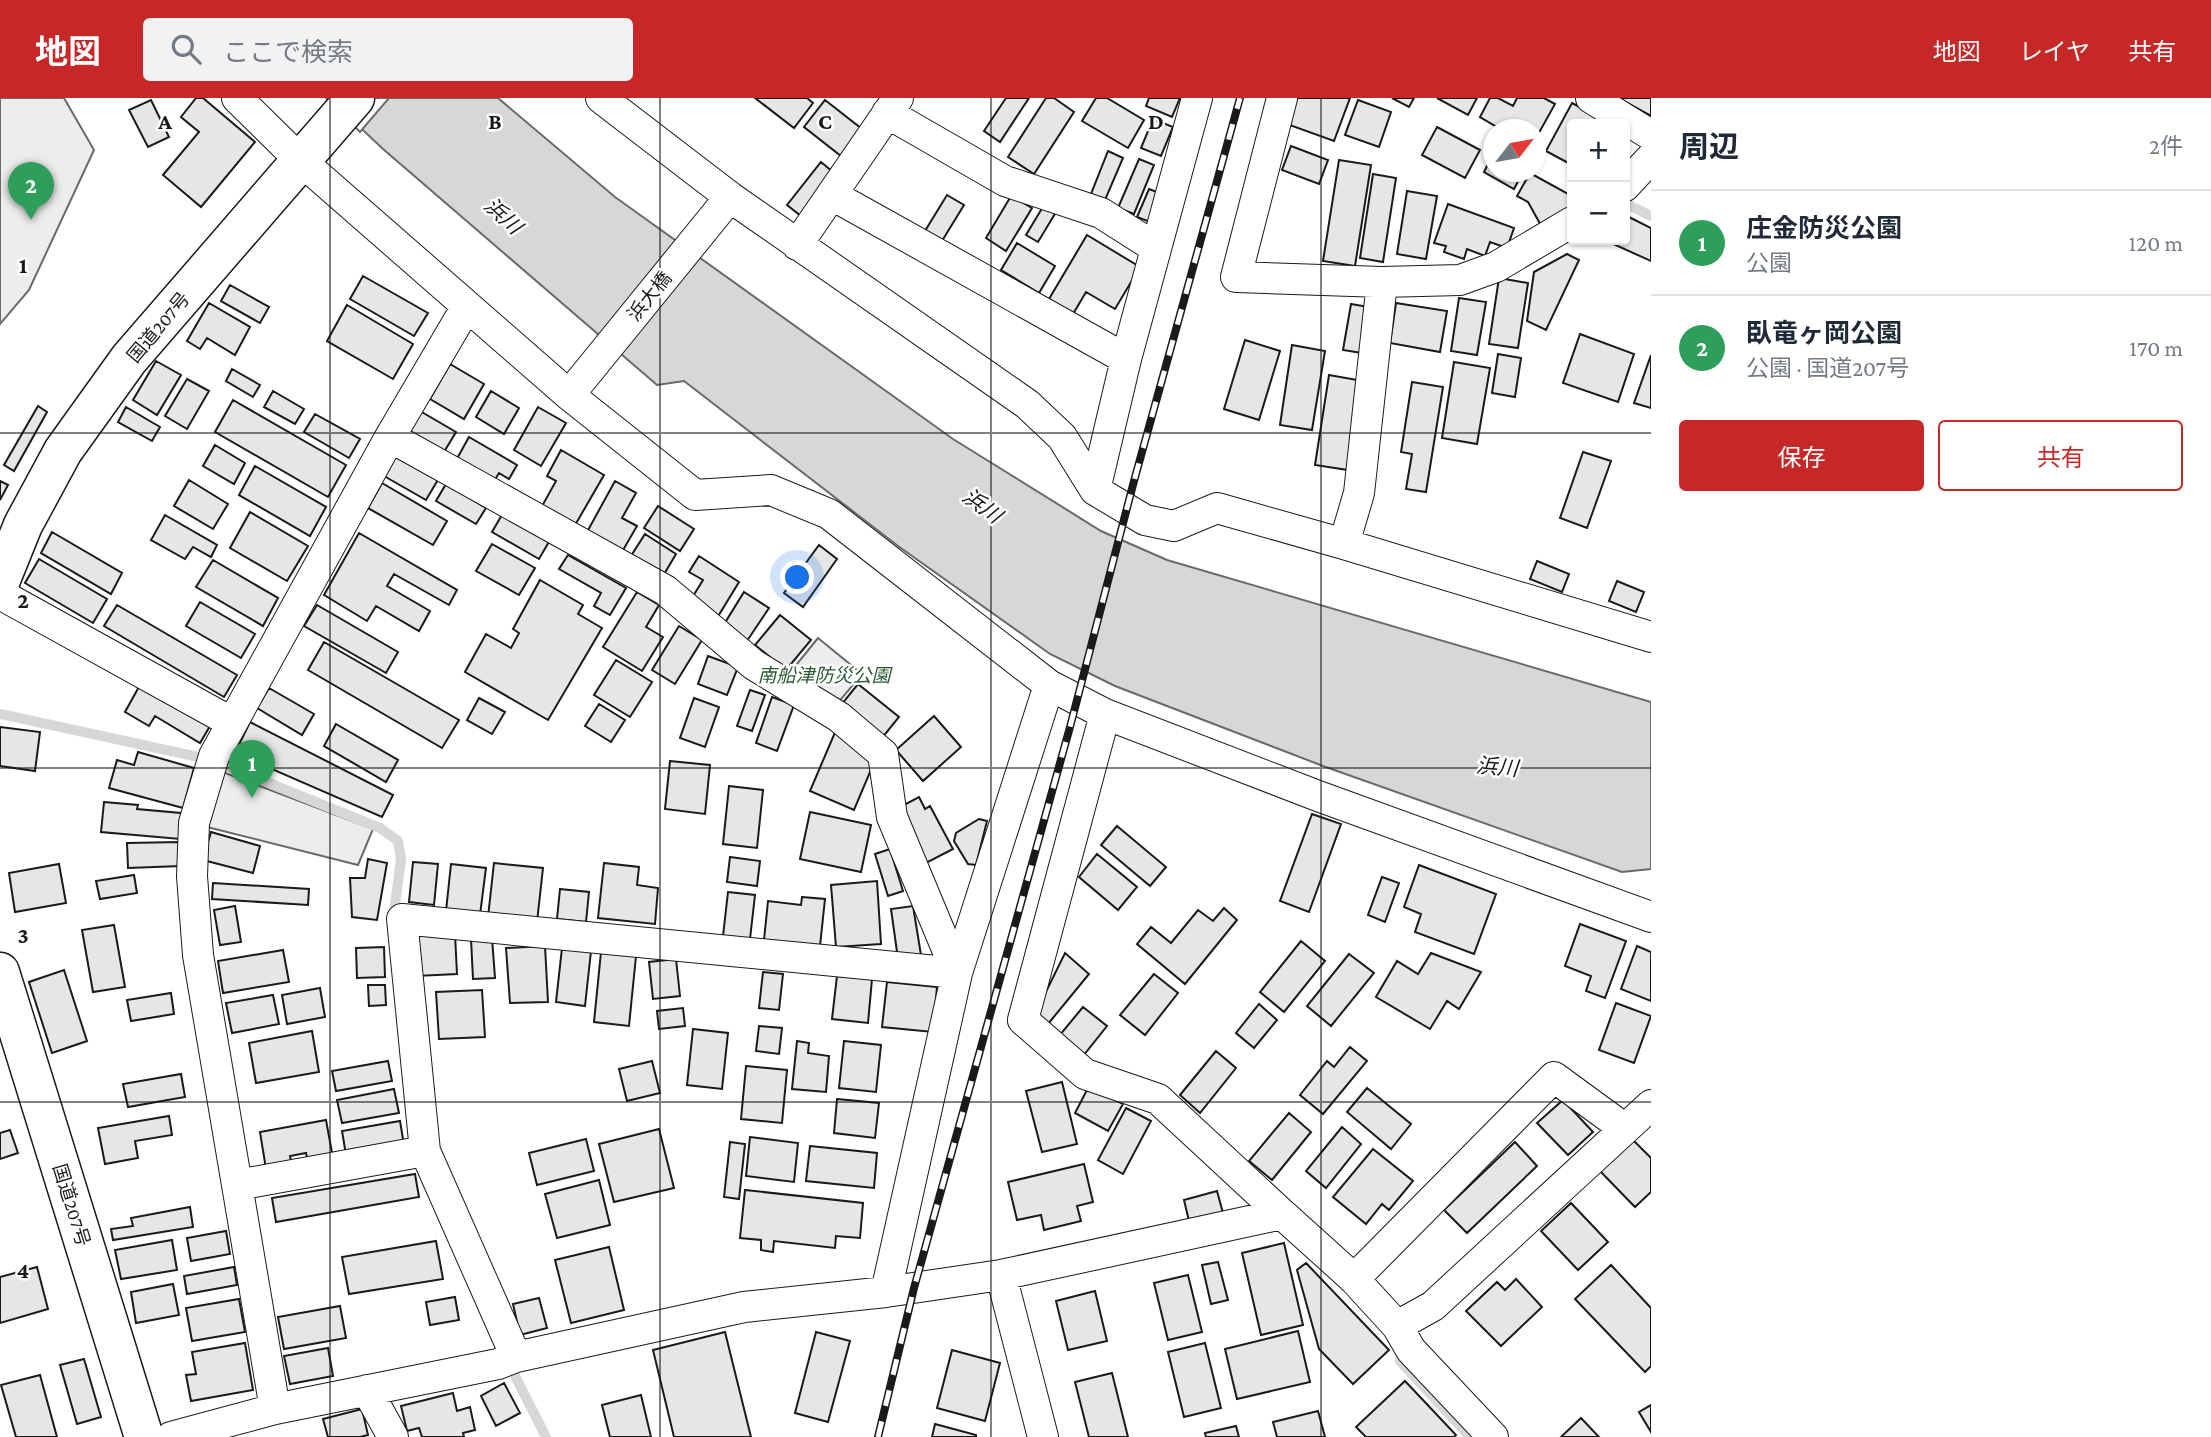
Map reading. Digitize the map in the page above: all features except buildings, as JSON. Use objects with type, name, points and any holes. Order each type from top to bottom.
[{"type":"highway","name":"国道207号","points":[[0,582],[23,525],[63,451],[129,359],[355,98]]},
{"type":"highway","name":"国道207号","points":[[0,972],[144,1437]]},
{"type":"street","points":[[237,98],[305,153],[467,306],[569,395],[695,495],[771,490],[828,514],[1049,685],[1105,714],[1331,801],[1651,917]]},
{"type":"street","points":[[601,98],[730,197],[1027,404],[1062,437],[1095,490],[1144,520],[1174,526],[1217,508],[1651,637]]},
{"type":"street","points":[[1095,490],[1126,359],[1197,98]]},
{"type":"street","points":[[1282,98],[1236,277],[1382,282],[1460,280],[1496,267],[1567,225]]},
{"type":"street","points":[[1591,98],[1651,135]]},
{"type":"street","points":[[797,245],[892,106],[1005,181],[1101,213],[1156,248]]},
{"type":"street","points":[[1629,182],[1651,158]]},
{"type":"street","points":[[832,195],[1126,359]]},
{"type":"street","name":"浜大橋","points":[[569,395],[730,197]]},
{"type":"street","points":[[1344,544],[1359,493],[1382,282]]},
{"type":"street","points":[[275,1409],[198,955],[192,876],[194,823],[212,760],[232,722],[390,437],[467,306]]},
{"type":"street","points":[[390,437],[666,590],[754,665],[838,718],[883,754],[892,817],[957,973]]},
{"type":"street","points":[[0,594],[232,722]]},
{"type":"street","points":[[886,1292],[957,973],[1049,685]]},
{"type":"street","points":[[1105,714],[1023,1020],[1085,1074],[1158,1100],[1354,1279],[1396,1326],[1412,1350],[1493,1437]]},
{"type":"street","points":[[507,1361],[416,1153],[402,919],[957,973]]},
{"type":"street","points":[[1354,1279],[1554,1077],[1625,1129]]},
{"type":"street","points":[[1396,1326],[1433,1306],[1651,1105]]},
{"type":"street","points":[[237,1185],[416,1153]]},
{"type":"street","points":[[172,1437],[275,1409],[507,1361],[744,1307],[886,1292],[1001,1275],[1282,1214]]},
{"type":"street","points":[[1001,1275],[1042,1437]]},
{"type":"street","points":[[367,1390],[393,1437]]},
{"type":"shaded area","points":[[0,98],[64,98],[94,150],[29,290],[0,324]]},
{"type":"shaded area","name":"南船津防災公園","points":[[818,638],[862,674],[833,709],[784,680]]},
{"type":"shaded area","points":[[220,771],[373,829],[358,865],[203,826]]},
{"type":"water","name":"浜川","points":[[329,98],[498,98],[615,197],[953,439],[1101,531],[1167,560],[1651,702],[1651,869],[1622,872],[1323,766],[1115,686],[1050,654],[898,546],[684,381],[657,385],[383,149]]},
{"type":"pier","points":[[326,98],[389,98],[360,132]]},
{"type":"waterway","points":[[1630,206],[1651,216]]},
{"type":"waterway","points":[[0,714],[212,760],[380,828],[398,841],[401,859],[393,920]]},
{"type":"waterway","points":[[1400,1361],[1470,1437]]},
{"type":"waterway","points":[[508,1362],[546,1437]]},
{"type":"railway","points":[[878,1437],[914,1288],[1070,727],[1134,481],[1240,98]]},
{"type":"place","name":"臥竜ヶ岡公園","points":[[31,220]]},
{"type":"place","name":"庄金防災公園","points":[[252,798]]}]
